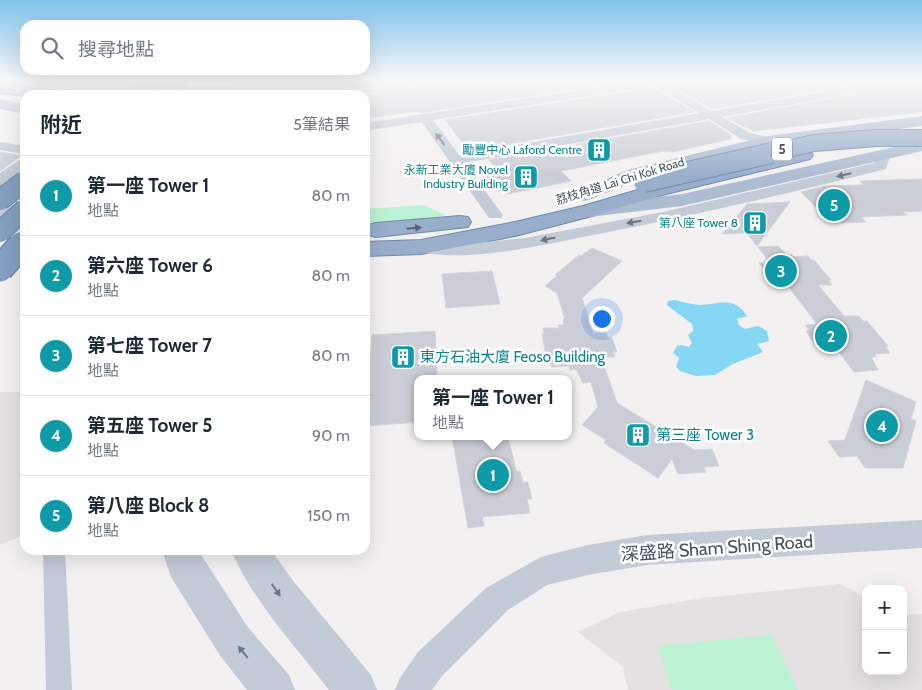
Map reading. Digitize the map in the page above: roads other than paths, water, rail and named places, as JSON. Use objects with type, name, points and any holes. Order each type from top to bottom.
[{"type":"highway","name":"5","points":[[587,203],[814,143],[876,138],[921,143]]},
{"type":"highway","points":[[0,232],[20,190]]},
{"type":"highway","name":"荔枝角道 Lai Chi Kok Road","points":[[370,230],[395,230],[442,225],[495,215],[587,203]]},
{"type":"highway","name":"荔枝角道 Lai Chi Kok Road","points":[[370,249],[421,247],[515,229],[587,203]]},
{"type":"highway","points":[[0,269],[20,247]]},
{"type":"main road","points":[[6,112],[20,115]]},
{"type":"main road","name":"荔枝角道 Lai Chi Kok Road","points":[[587,203],[635,174],[768,141],[922,121]]},
{"type":"main road","points":[[896,131],[921,143]]},
{"type":"main road","name":"荔枝角道 Lai Chi Kok Road","points":[[587,203],[682,200],[851,161],[882,156],[921,143]]},
{"type":"street","points":[[370,126],[461,112]]},
{"type":"street","points":[[705,112],[746,136],[768,141]]},
{"type":"street","points":[[455,160],[726,112]]},
{"type":"street","points":[[425,118],[495,215]]},
{"type":"street","name":"荔枝角道 Lai Chi Kok Road","points":[[844,130],[896,131]]},
{"type":"street","points":[[0,146],[20,149]]},
{"type":"street","name":"荔枝角道 Lai Chi Kok Road","points":[[421,247],[454,250],[525,244],[663,217],[881,166],[882,156]]},
{"type":"street","points":[[0,182],[20,168]]},
{"type":"street","points":[[0,255],[20,244]]},
{"type":"street","name":"深盛路 Sham Shing Road","points":[[412,690],[430,664],[497,599],[541,572],[588,560],[647,550],[922,534]]},
{"type":"street","points":[[54,555],[59,690]]},
{"type":"street","points":[[181,555],[184,564],[233,640],[274,690]]},
{"type":"street","points":[[252,555],[280,596],[356,690]]},
{"type":"water","points":[[675,300],[699,305],[731,303],[737,305],[747,316],[737,319],[739,325],[745,329],[758,326],[767,331],[769,341],[757,344],[763,352],[733,364],[715,375],[696,376],[680,371],[676,367],[679,358],[673,353],[677,346],[689,347],[692,343],[688,335],[693,331],[692,324],[667,305],[668,301]]},
{"type":"place","name":"勵豐中心 Laford Centre","points":[[599,150]]},
{"type":"place","name":"永新工業大廈 Novel Industry Building","points":[[526,177]]},
{"type":"place","name":"第八座 Block 8","points":[[834,205]]},
{"type":"place","name":"第八座 Tower 8","points":[[755,223]]},
{"type":"place","name":"第七座 Tower 7","points":[[781,271]]},
{"type":"place","name":"第六座 Tower 6","points":[[831,336]]},
{"type":"place","name":"東方石油大廈 Feoso Building","points":[[403,357]]},
{"type":"place","name":"第五座 Tower 5","points":[[882,426]]},
{"type":"place","name":"第三座 Tower 3","points":[[638,435]]},
{"type":"place","name":"第一座 Tower 1","points":[[493,475]]}]
